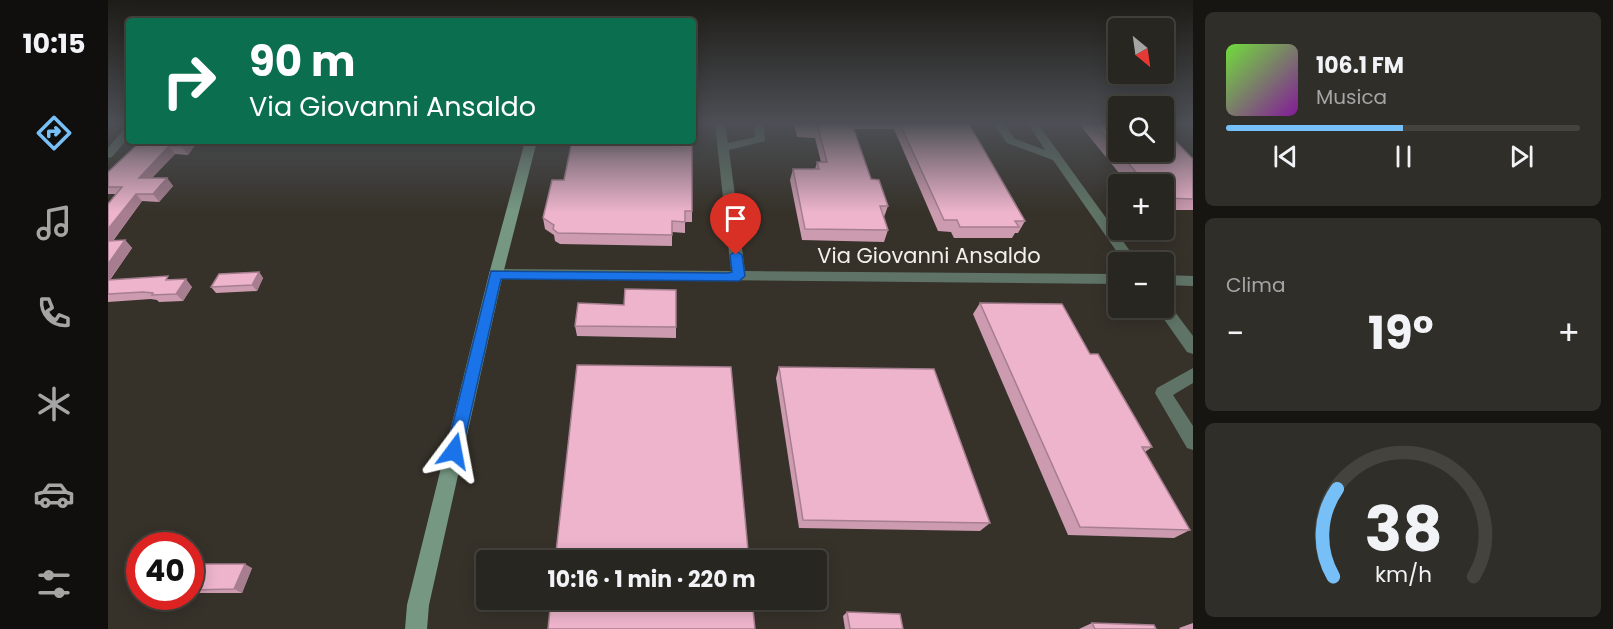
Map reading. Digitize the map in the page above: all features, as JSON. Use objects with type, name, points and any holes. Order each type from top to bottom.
[{"type":"street","points":[[417,629],[418,605],[496,274],[528,153]]},
{"type":"street","points":[[724,153],[739,276]]},
{"type":"street","points":[[1044,153],[1057,158]]},
{"type":"street","points":[[1054,153],[1124,252]]},
{"type":"street","name":"Via Giovanni Ansaldo","points":[[496,274],[1108,279]]},
{"type":"street","points":[[1174,280],[1193,281]]},
{"type":"street","points":[[1171,318],[1193,348]]},
{"type":"street","points":[[1193,375],[1163,393],[1193,442]]},
{"type":"street","points":[[406,629],[418,605]]},
{"type":"building","points":[[128,153],[162,153],[139,178],[167,178],[153,194],[136,194],[108,229],[108,204],[122,187],[108,187],[108,172]]},
{"type":"building","points":[[569,153],[692,153],[692,211],[685,211],[685,222],[672,221],[672,235],[558,233],[553,229],[554,225],[543,218],[552,180],[564,180]]},
{"type":"building","points":[[825,153],[862,153],[871,179],[879,180],[888,206],[880,206],[888,230],[805,229],[793,169],[819,169],[817,162],[827,162]]},
{"type":"building","points":[[913,153],[986,153],[1025,221],[1015,221],[1019,227],[960,227],[957,220],[944,220]]},
{"type":"building","points":[[1174,153],[1188,153],[1193,159],[1193,199],[1174,198],[1174,174],[1138,174],[1127,162],[1174,162]]},
{"type":"building","points":[[125,240],[108,264],[108,241]]},
{"type":"building","points":[[259,272],[252,285],[211,287],[219,274]]},
{"type":"building","points":[[168,276],[166,280],[186,279],[176,294],[152,295],[153,293],[143,292],[108,294],[108,280]]},
{"type":"building","points":[[625,289],[676,290],[676,327],[575,326],[578,303],[624,305]]},
{"type":"building","points":[[980,303],[1062,304],[1090,354],[1098,354],[1152,447],[1142,447],[1190,530],[1080,527]]},
{"type":"building","points":[[577,365],[731,367],[748,550],[556,550]]},
{"type":"building","points":[[779,367],[934,369],[990,523],[803,520]]},
{"type":"building","points":[[204,564],[245,564],[234,589],[204,590]]},
{"type":"building","points":[[550,610],[753,610],[755,629],[548,629]]},
{"type":"building","points":[[847,612],[900,614],[903,629],[850,629]]},
{"type":"building","points":[[1092,623],[1154,625],[1156,629],[1095,629]]},
{"type":"route","points":[[454,451],[496,274],[728,277],[739,276],[736,255]]}]
